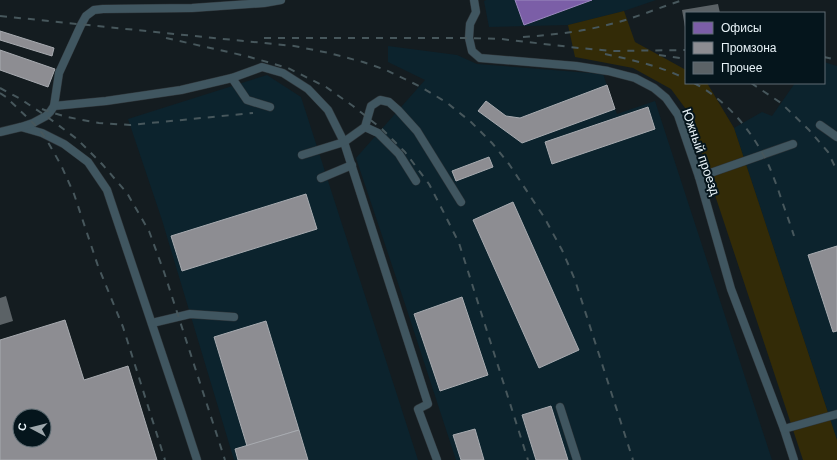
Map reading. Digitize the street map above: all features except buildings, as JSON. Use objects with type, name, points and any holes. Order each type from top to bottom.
[{"type":"street","points":[[0,132],[21,128],[40,120],[46,116],[54,106],[59,73],[81,24],[86,16],[94,10],[192,8],[264,3],[281,0]]},
{"type":"street","name":"Южный проезд","points":[[474,0],[476,12],[470,24],[468,38],[472,51],[480,58],[576,66],[608,71],[636,78],[654,88],[666,98],[678,115],[699,177],[732,290],[784,429],[794,460]]},
{"type":"street","points":[[54,106],[106,101],[181,90],[232,78],[262,67],[283,73],[308,89],[328,110],[344,142],[352,165],[428,404],[418,409],[437,460]]},
{"type":"street","points":[[232,78],[247,100],[270,107]]},
{"type":"street","points":[[302,156],[344,142],[365,127],[371,106],[380,100],[389,102],[417,131],[461,202]]},
{"type":"street","points":[[820,125],[837,137]]},
{"type":"street","points":[[365,127],[378,133],[399,154],[416,181]]},
{"type":"street","points":[[21,128],[42,133],[64,144],[88,162],[107,190],[197,460]]},
{"type":"street","points":[[699,177],[793,144]]},
{"type":"street","points":[[321,178],[352,165]]},
{"type":"street","points":[[152,323],[190,314],[234,317]]},
{"type":"street","points":[[560,407],[577,460]]},
{"type":"street","points":[[784,429],[837,414]]},
{"type":"shaded area","points":[[656,0],[624,11],[568,25],[489,27],[484,1]]},
{"type":"shaded area","points":[[624,11],[635,42],[685,69],[685,84],[708,84],[734,128],[837,440],[837,460],[803,460],[708,174],[691,116],[671,89],[633,68],[575,57],[568,25]]},
{"type":"shaded area","points":[[388,46],[457,55],[477,64],[603,74],[617,114],[655,101],[772,460],[456,460],[356,158],[425,80],[388,62]]},
{"type":"shaded area","points":[[825,62],[837,66],[837,440],[734,128],[762,112],[772,116],[794,84],[825,84]]},
{"type":"shaded area","points":[[267,75],[301,97],[418,460],[234,460],[162,220],[128,119]]},
{"type":"railway","points":[[523,37],[586,30],[617,23],[683,0]]},
{"type":"railway","points":[[0,16],[294,46],[329,53],[386,70],[419,86],[446,102],[471,122],[492,143],[509,164],[544,217],[562,250],[575,280],[633,460]]},
{"type":"railway","points":[[166,38],[246,56],[288,68],[326,87],[353,106],[382,129],[405,152],[429,184],[459,243],[528,460]]},
{"type":"railway","points":[[264,38],[469,38],[501,39],[613,51],[685,50]]},
{"type":"railway","points":[[605,54],[657,67],[685,78]]},
{"type":"railway","points":[[659,55],[685,59]]},
{"type":"railway","points":[[825,57],[837,60]]},
{"type":"railway","points":[[696,84],[718,99],[738,118],[763,153],[778,189],[794,236]]},
{"type":"railway","points":[[752,84],[781,103],[809,130],[828,152],[837,171]]},
{"type":"railway","points":[[0,88],[19,98],[77,139],[102,164],[127,193],[149,231],[164,272],[225,460]]},
{"type":"railway","points":[[0,93],[6,97],[42,133],[61,165],[74,194],[98,266],[123,327],[165,460]]},
{"type":"railway","points":[[42,109],[67,117],[99,123],[130,125],[253,113]]}]
